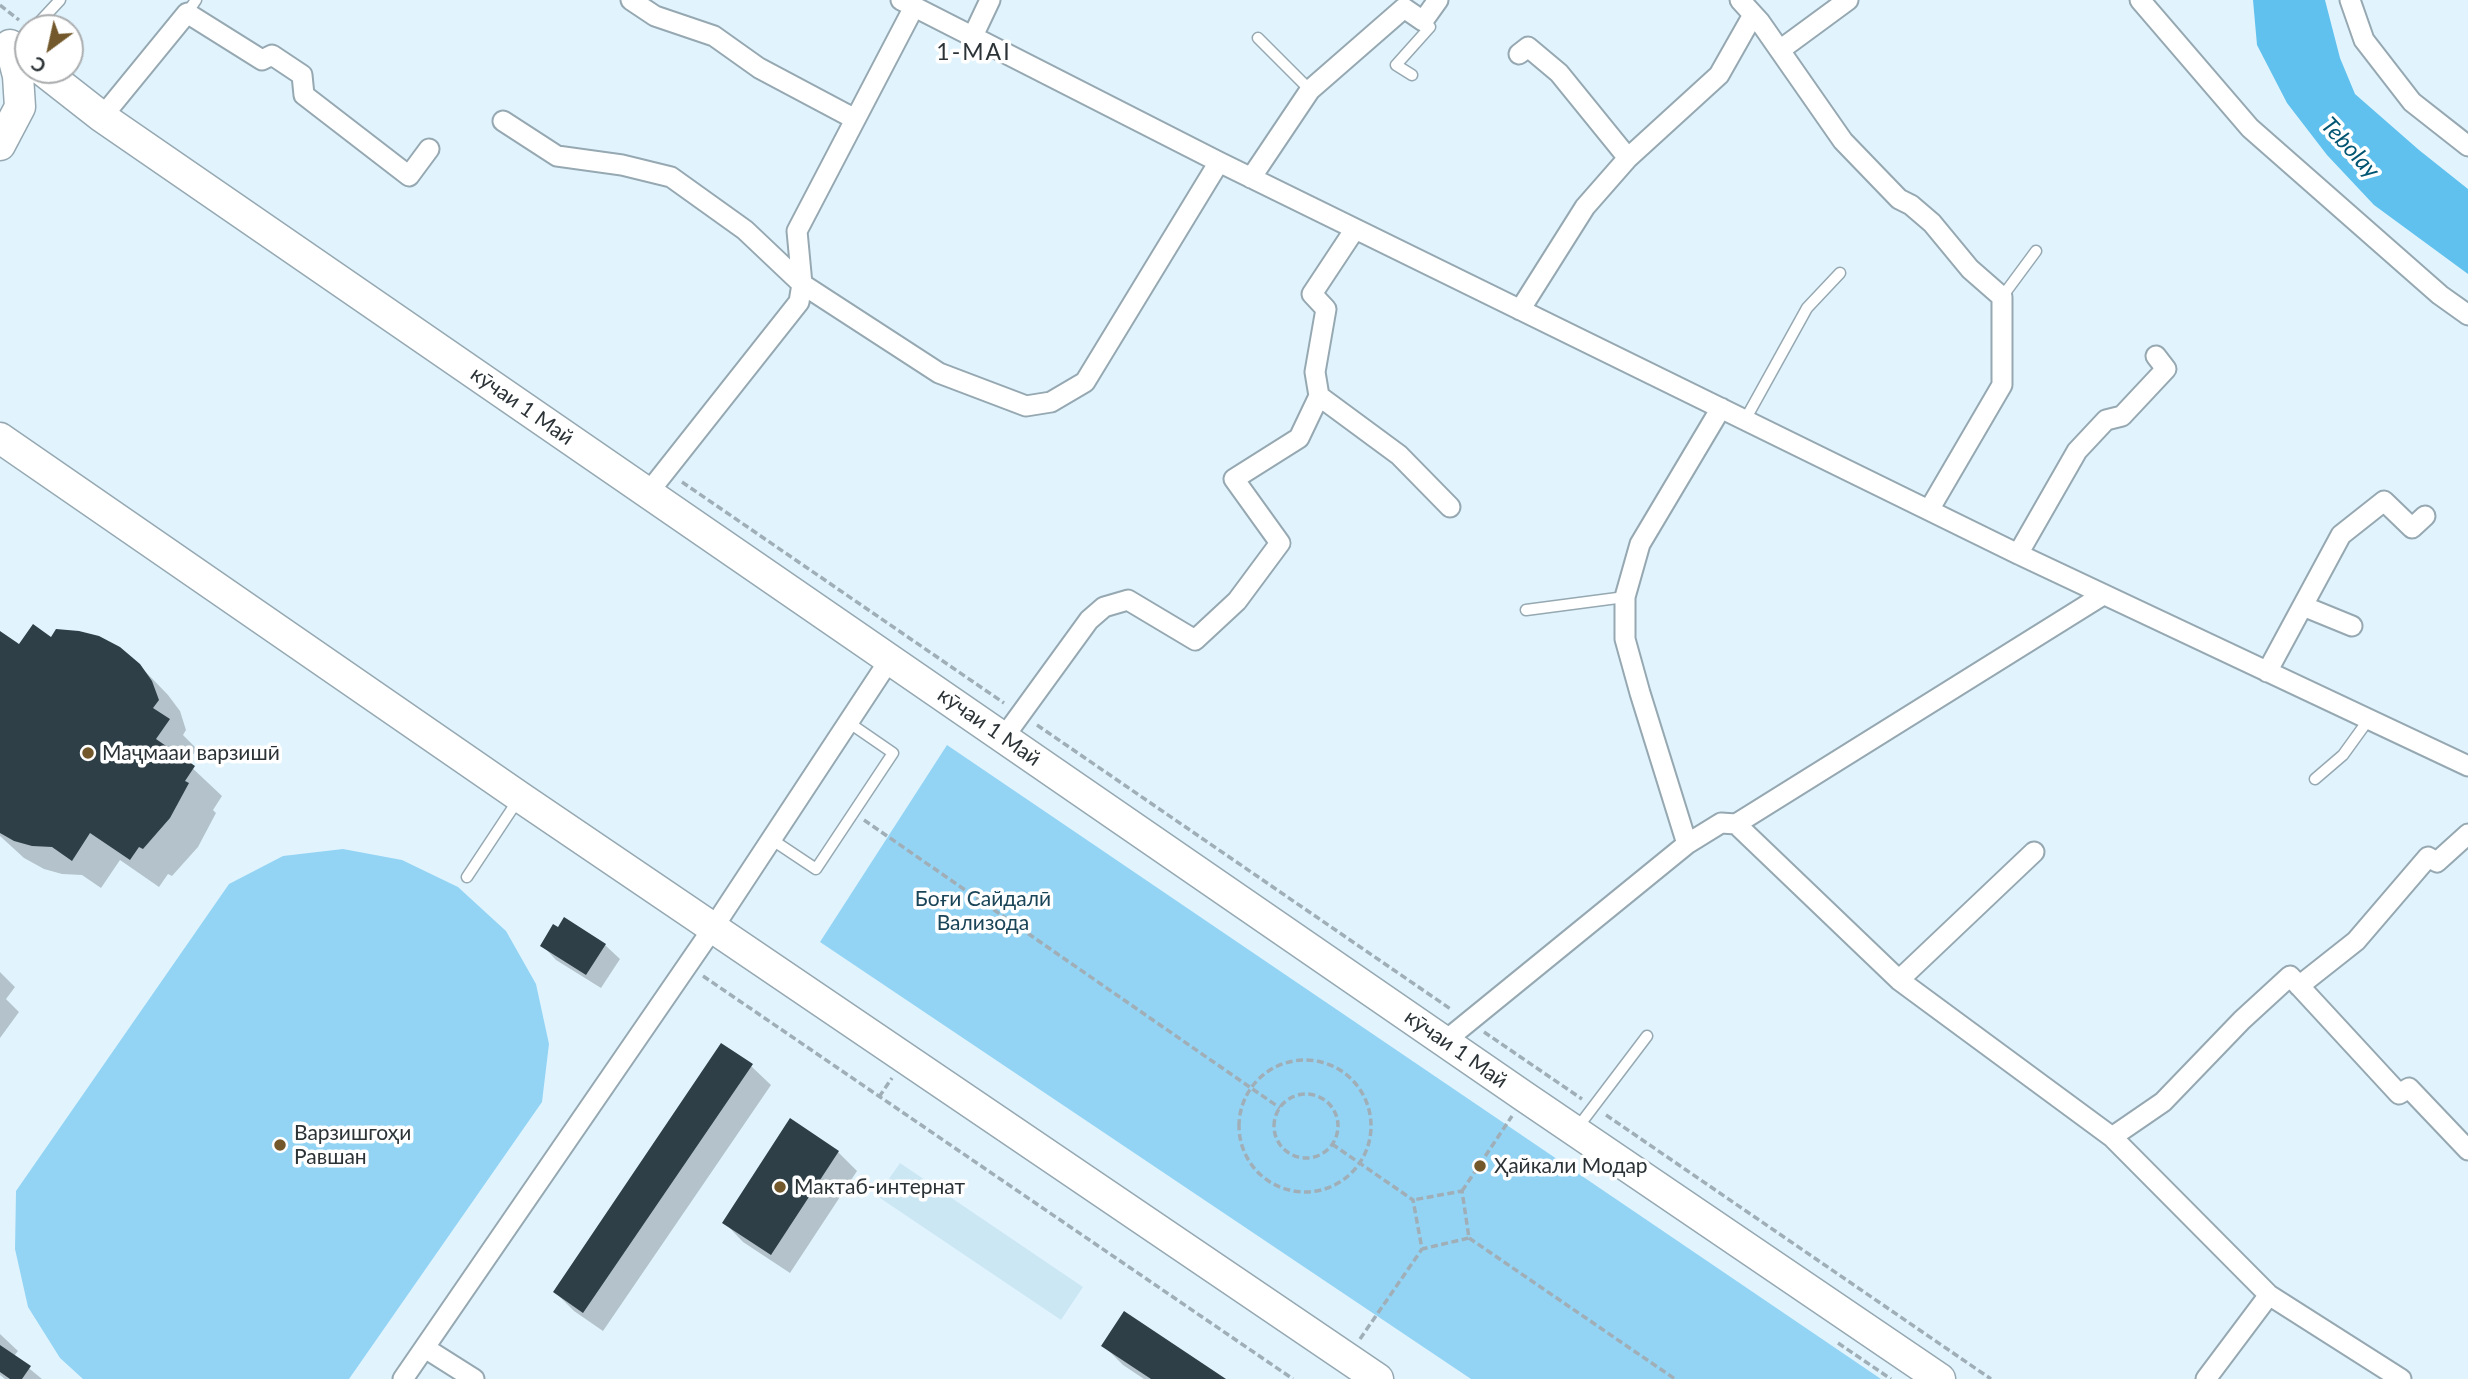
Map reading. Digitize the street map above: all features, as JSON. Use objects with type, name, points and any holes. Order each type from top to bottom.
[{"type":"main road","points":[[0,77],[20,107]]},
{"type":"main road","points":[[0,145],[20,107],[19,84]]},
{"type":"main road","name":"кӯчаи 1 Май","points":[[60,84],[99,115],[657,482],[890,659],[1012,726],[1445,1041],[1931,1377]]},
{"type":"main road","points":[[20,107],[52,99],[71,101],[99,115]]},
{"type":"main road","points":[[0,438],[520,797],[1378,1379]]},
{"type":"street","points":[[631,0],[654,16],[714,37],[759,68],[855,119]]},
{"type":"street","points":[[973,36],[990,0]]},
{"type":"street","points":[[1251,178],[1310,90],[1404,8],[1423,21],[1438,0]]},
{"type":"street","points":[[1780,50],[1847,0]]},
{"type":"street","points":[[2140,0],[2250,128],[2440,295],[2468,315]]},
{"type":"street","points":[[2350,0],[2364,40],[2412,102],[2468,146]]},
{"type":"street","points":[[657,482],[799,302],[802,284],[797,230],[855,119],[907,4],[1251,178],[2018,554],[2468,766]]},
{"type":"street","points":[[99,115],[191,7],[262,60],[272,55],[302,75],[304,95],[409,176],[429,149]]},
{"type":"street","points":[[1747,7],[1843,141],[1899,199],[1911,205],[1932,223],[1970,269],[2002,298],[2002,385],[1929,510]]},
{"type":"street","points":[[1520,310],[1585,207],[1628,159],[1719,75],[1747,7]]},
{"type":"street","points":[[1519,54],[1528,47],[1559,73],[1628,159]]},
{"type":"street","points":[[503,121],[557,156],[622,165],[671,177],[745,230],[802,284],[939,373],[1026,406],[1051,402],[1085,382],[1219,162]]},
{"type":"street","points":[[1012,726],[1089,620],[1104,607],[1129,600],[1195,640],[1237,601],[1280,543],[1234,479],[1299,438],[1319,396],[1315,372],[1326,309],[1312,294],[1355,229]]},
{"type":"street","points":[[2018,554],[2077,451],[2106,420],[2122,416],[2166,369],[2156,356]]},
{"type":"street","points":[[1319,396],[1399,455],[1450,507]]},
{"type":"street","points":[[1688,844],[1625,639],[1625,597],[1640,544],[1721,408]]},
{"type":"street","points":[[2267,672],[2341,535],[2384,501],[2412,528],[2425,516]]},
{"type":"street","points":[[1445,1041],[1688,844],[1721,823],[1736,824],[2102,595]]},
{"type":"street","points":[[2302,606],[2352,626]]},
{"type":"street","points":[[403,1379],[713,928],[890,659]]},
{"type":"street","points":[[1736,824],[1899,980],[2112,1137],[2269,1295],[2401,1379]]},
{"type":"street","points":[[2299,986],[2356,941],[2428,857],[2437,862],[2468,834]]},
{"type":"street","points":[[1899,980],[2034,852]]},
{"type":"street","points":[[2112,1137],[2163,1102],[2242,1020],[2290,976],[2399,1094],[2409,1088],[2468,1150]]},
{"type":"street","points":[[2206,1379],[2269,1295]]},
{"type":"street","points":[[425,1348],[474,1379]]},
{"type":"lane","points":[[47,14],[60,0]]},
{"type":"lane","points":[[1412,75],[1396,65],[1430,27],[1423,21]]},
{"type":"lane","points":[[1258,38],[1310,90]]},
{"type":"lane","points":[[2002,298],[2036,251]]},
{"type":"lane","points":[[1745,420],[1807,308],[1840,273]]},
{"type":"lane","points":[[1526,610],[1625,597]]},
{"type":"lane","points":[[2315,779],[2343,755],[2369,719]]},
{"type":"lane","points":[[771,839],[816,869],[893,753],[848,722]]},
{"type":"lane","points":[[467,877],[520,797]]},
{"type":"lane","points":[[1576,1131],[1647,1036]]},
{"type":"path","points":[[0,5],[14,33]]},
{"type":"path","points":[[657,482],[1012,726],[1469,1022],[1991,1379]]},
{"type":"path","points":[[853,813],[1280,1108]]},
{"type":"path","points":[[686,965],[1293,1379]]},
{"type":"path","points":[[1301,1059],[1330,1064],[1343,1071],[1364,1093],[1369,1107],[1372,1136],[1368,1151],[1351,1175],[1339,1184],[1310,1192],[1288,1190],[1268,1181],[1256,1171],[1241,1145],[1240,1115],[1251,1088],[1272,1068],[1301,1059]]},
{"type":"path","points":[[1305,1094],[1324,1100],[1336,1116],[1337,1135],[1332,1144],[1317,1156],[1297,1157],[1288,1152],[1281,1145],[1274,1127],[1280,1108],[1296,1096],[1305,1094]]},
{"type":"path","points":[[1525,1097],[1462,1191],[1469,1238],[1675,1379]]},
{"type":"path","points":[[1332,1144],[1413,1200],[1462,1191]]},
{"type":"path","points":[[1413,1200],[1422,1249]]},
{"type":"path","points":[[1347,1358],[1422,1249],[1469,1238]]},
{"type":"shaded area","points":[[900,1163],[1083,1287],[1061,1320],[877,1196]]},
{"type":"green space","name":"Боғи Сайдалӣ Вализода","points":[[947,745],[1881,1379],[1471,1379],[820,942]]},
{"type":"green space","points":[[343,849],[402,860],[458,887],[506,931],[536,984],[549,1044],[542,1102],[349,1379],[83,1379],[60,1358],[28,1307],[15,1249],[16,1191],[229,884],[283,856]]},
{"type":"water","name":"Tebolay","points":[[2253,0],[2325,0],[2340,58],[2355,94],[2468,189],[2468,274],[2374,205],[2327,155],[2287,103],[2257,45]]},
{"type":"building","name":"Маҷмааи варзишӣ","points":[[33,624],[51,637],[56,629],[99,636],[120,647],[140,664],[152,681],[159,700],[153,708],[170,719],[156,739],[195,766],[185,781],[189,783],[170,818],[143,849],[139,847],[130,860],[90,833],[72,861],[52,847],[32,846],[14,841],[0,833],[0,631],[19,644]]},
{"type":"building","points":[[564,917],[606,944],[586,975],[540,946],[553,924],[558,927]]},
{"type":"building","points":[[721,1043],[753,1064],[583,1313],[553,1292]]},
{"type":"building","name":"Мактаб-интернат","points":[[790,1118],[839,1151],[771,1255],[722,1223]]},
{"type":"building","points":[[1124,1311],[1226,1379],[1151,1379],[1101,1346]]},
{"type":"building","points":[[0,1345],[31,1366],[22,1379],[10,1379],[0,1372]]},
{"type":"place","name":"Маҷмааи варзишӣ","points":[[88,753]]},
{"type":"place","name":"Варзишгоҳи Равшан","points":[[280,1145]]},
{"type":"place","name":"Ҳайкали Модар","points":[[1480,1166]]},
{"type":"place","name":"Мактаб-интернат","points":[[780,1187]]},
{"type":"district","name":"1-MAI","points":[[974,53]]}]
